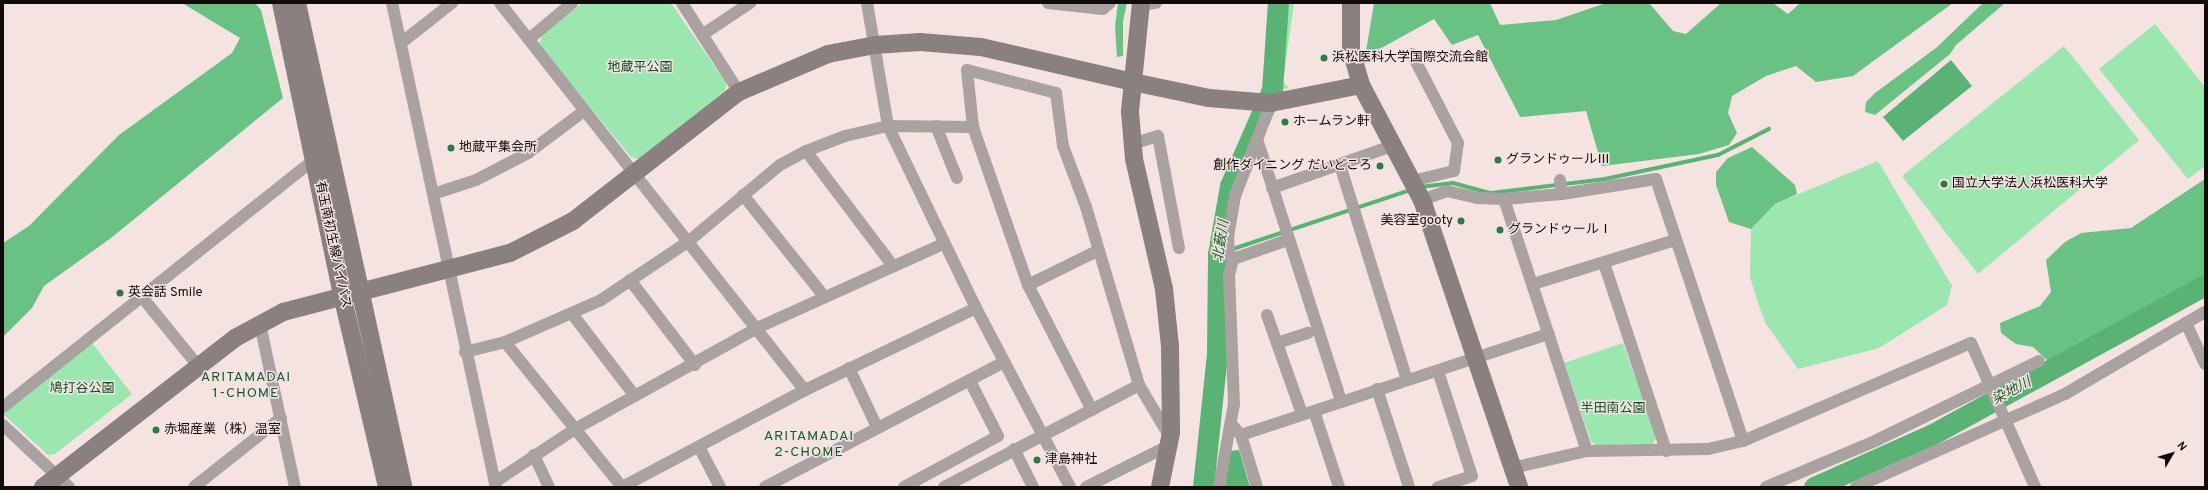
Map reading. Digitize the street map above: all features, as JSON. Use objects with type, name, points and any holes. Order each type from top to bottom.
[{"type":"street","name":"有玉南初生線バイパス","points":[[281,3],[342,295],[387,487]]},
{"type":"street","name":"有玉南初生線バイパス","points":[[297,3],[403,487]]},
{"type":"street","points":[[392,3],[448,269],[496,485],[534,455],[575,429],[695,364],[757,328],[823,295],[943,244]]},
{"type":"street","points":[[401,43],[452,3]]},
{"type":"street","points":[[500,3],[805,390]]},
{"type":"street","points":[[529,39],[572,3]]},
{"type":"street","points":[[682,3],[739,92]]},
{"type":"street","points":[[702,35],[750,3]]},
{"type":"street","points":[[867,3],[888,126],[943,244],[1070,487]]},
{"type":"street","points":[[1048,3],[1103,9],[1110,3]]},
{"type":"street","points":[[1351,3],[1351,50],[1361,85],[1392,146],[1417,190],[1476,358],[1519,487]]},
{"type":"street","points":[[1146,4],[1133,82],[1132,144],[1168,311],[1170,441],[1160,487]]},
{"type":"street","points":[[43,487],[63,481],[198,366],[260,324],[283,312],[342,295],[510,252],[544,238],[573,221],[636,174],[739,92],[828,54],[875,45],[920,42],[981,47],[1209,98],[1266,103],[1361,85]]},
{"type":"street","points":[[1412,54],[1458,143],[1454,171],[1417,190]]},
{"type":"street","points":[[1092,410],[1028,285],[973,127],[966,70],[1056,93],[1063,146],[1099,250],[1139,385],[1170,441]]},
{"type":"street","points":[[1219,487],[1232,426],[1234,404],[1229,275],[1235,196],[1257,138],[1266,103]]},
{"type":"street","points":[[433,194],[476,180],[528,153],[584,111]]},
{"type":"street","points":[[466,352],[505,342],[573,315],[630,280],[688,241],[780,165],[806,151],[845,136],[888,126],[973,127]]},
{"type":"street","points":[[936,126],[957,178]]},
{"type":"street","points":[[1132,144],[1158,136],[1179,248]]},
{"type":"street","points":[[1257,138],[1283,224],[1342,401]]},
{"type":"street","points":[[1272,188],[1392,146]]},
{"type":"street","points":[[806,151],[892,266]]},
{"type":"street","points":[[3,407],[314,160]]},
{"type":"street","points":[[1340,165],[1407,380]]},
{"type":"street","points":[[1417,190],[1447,191],[1478,198],[1504,199],[1562,194],[1656,178],[1675,240],[1742,441]]},
{"type":"street","points":[[1560,180],[1562,194]]},
{"type":"street","points":[[743,195],[823,295]]},
{"type":"street","points":[[1504,199],[1587,452]]},
{"type":"street","points":[[1230,254],[1288,239]]},
{"type":"street","points":[[1532,284],[1675,240]]},
{"type":"street","points":[[1028,285],[1099,250]]},
{"type":"street","points":[[1604,263],[1666,451]]},
{"type":"street","points":[[630,280],[695,364]]},
{"type":"street","points":[[142,297],[198,366]]},
{"type":"street","points":[[505,342],[622,487],[805,390],[976,308]]},
{"type":"street","points":[[1856,487],[2065,394],[2205,312]]},
{"type":"street","points":[[573,315],[635,396]]},
{"type":"street","points":[[1267,316],[1302,414]]},
{"type":"street","points":[[2186,323],[2205,364]]},
{"type":"street","points":[[260,324],[295,487]]},
{"type":"street","points":[[1277,343],[1308,333]]},
{"type":"street","points":[[1241,435],[1377,389],[1438,371],[1549,334]]},
{"type":"street","points":[[1512,468],[1587,452],[1708,449],[1742,441],[1971,343],[2007,420],[2035,487]]},
{"type":"street","points":[[1766,487],[1877,440],[2039,361]]},
{"type":"street","points":[[765,487],[877,427],[970,381],[1004,362]]},
{"type":"street","points":[[849,368],[877,427]]},
{"type":"street","points":[[1438,371],[1472,476],[1438,487]]},
{"type":"street","points":[[904,487],[998,436],[970,381]]},
{"type":"street","points":[[944,487],[1014,449],[1139,385]]},
{"type":"street","points":[[1377,389],[1409,487]]},
{"type":"street","points":[[1314,410],[1339,487]]},
{"type":"street","points":[[194,487],[280,418]]},
{"type":"street","points":[[3,425],[63,481]]},
{"type":"street","points":[[1232,426],[1241,435],[1257,487]]},
{"type":"street","points":[[1086,487],[1170,441]]},
{"type":"street","points":[[699,447],[720,487]]},
{"type":"street","points":[[1014,449],[1033,487]]},
{"type":"street","points":[[534,455],[549,487]]},
{"type":"green space","name":"地蔵平公園","points":[[582,3],[671,3],[726,83],[725,91],[639,159],[631,157],[539,45],[542,34]]},
{"type":"green space","points":[[1284,3],[1294,3],[1283,82],[1289,88],[1277,90]]},
{"type":"green space","points":[[2155,24],[2205,87],[2205,166],[2188,179],[2099,69]]},
{"type":"green space","points":[[2064,46],[2139,140],[1978,274],[1902,176]]},
{"type":"green space","points":[[1878,161],[1952,286],[1947,305],[1879,348],[1798,369],[1766,324],[1758,303],[1750,277],[1751,229],[1775,204]]},
{"type":"green space","name":"鳩打谷公園","points":[[88,338],[132,394],[55,454],[48,455],[4,415],[4,407]]},
{"type":"green space","name":"半田南公園","points":[[1623,343],[1657,438],[1652,444],[1596,445],[1591,441],[1564,363]]},
{"type":"shaded area","points":[[182,3],[255,3],[261,10],[283,98],[111,238],[44,286],[32,308],[3,337],[3,243],[29,226],[119,135],[232,53],[240,38]]},
{"type":"shaded area","points":[[1118,3],[1127,3],[1123,21],[1123,56],[1117,57],[1115,26]]},
{"type":"shaded area","points":[[1374,3],[1490,3],[1500,25],[1556,20],[1606,3],[1649,3],[1673,31],[1686,34],[1721,3],[1773,3],[1788,14],[1800,3],[1953,3],[1853,76],[1816,82],[1796,66],[1766,76],[1732,96],[1728,113],[1737,133],[1729,145],[1699,154],[1602,166],[1586,111],[1520,117],[1478,35],[1452,45],[1434,19],[1365,57]]},
{"type":"shaded area","points":[[1983,3],[2005,3],[1956,45],[1950,54],[1875,115],[1865,112],[1866,102],[1875,93],[1936,48]]},
{"type":"shaded area","points":[[1951,60],[1972,86],[1903,141],[1883,117]]},
{"type":"shaded area","points":[[1752,147],[1795,185],[1797,194],[1775,204],[1751,229],[1729,222],[1716,185],[1716,172],[1728,158]]},
{"type":"shaded area","points":[[2205,179],[2205,280],[2051,364],[2033,347],[2016,344],[2001,333],[2000,323],[2040,306],[2051,292],[2046,260],[2065,242],[2081,233],[2131,228]]},
{"type":"shaded area","points":[[1239,450],[1250,487],[1225,487],[1230,451]]},
{"type":"waterway","name":"北薮川","points":[[1203,487],[1217,353],[1218,254],[1230,186],[1272,90],[1278,3]]},
{"type":"waterway","points":[[1420,187],[1453,183],[1491,193],[1605,179],[1718,155],[1769,129]]},
{"type":"waterway","points":[[1218,254],[1410,190]]},
{"type":"waterway","name":"染地川","points":[[1814,487],[1931,435],[2205,285]]},
{"type":"place","name":"浜松医科大学国際交流会館","points":[[1324,58]]},
{"type":"place","name":"ホームラン軒","points":[[1285,122]]},
{"type":"place","name":"地蔵平集会所","points":[[451,148]]},
{"type":"place","name":"グランドゥールⅢ","points":[[1498,160]]},
{"type":"place","name":"創作ダイニング だいどころ","points":[[1380,166]]},
{"type":"place","name":"国立大学法人浜松医科大学","points":[[1944,184]]},
{"type":"place","name":"美容室gooty","points":[[1461,221]]},
{"type":"place","name":"グランドゥールⅠ","points":[[1500,230]]},
{"type":"place","name":"英会話 Smile","points":[[120,293]]},
{"type":"place","name":"赤堀産業（株）温室","points":[[156,430]]},
{"type":"place","name":"津島神社","points":[[1037,460]]},
{"type":"district","name":"ARITAMADAI 1-CHOME","points":[[246,386]]},
{"type":"district","name":"ARITAMADAI 2-CHOME","points":[[809,446]]}]
